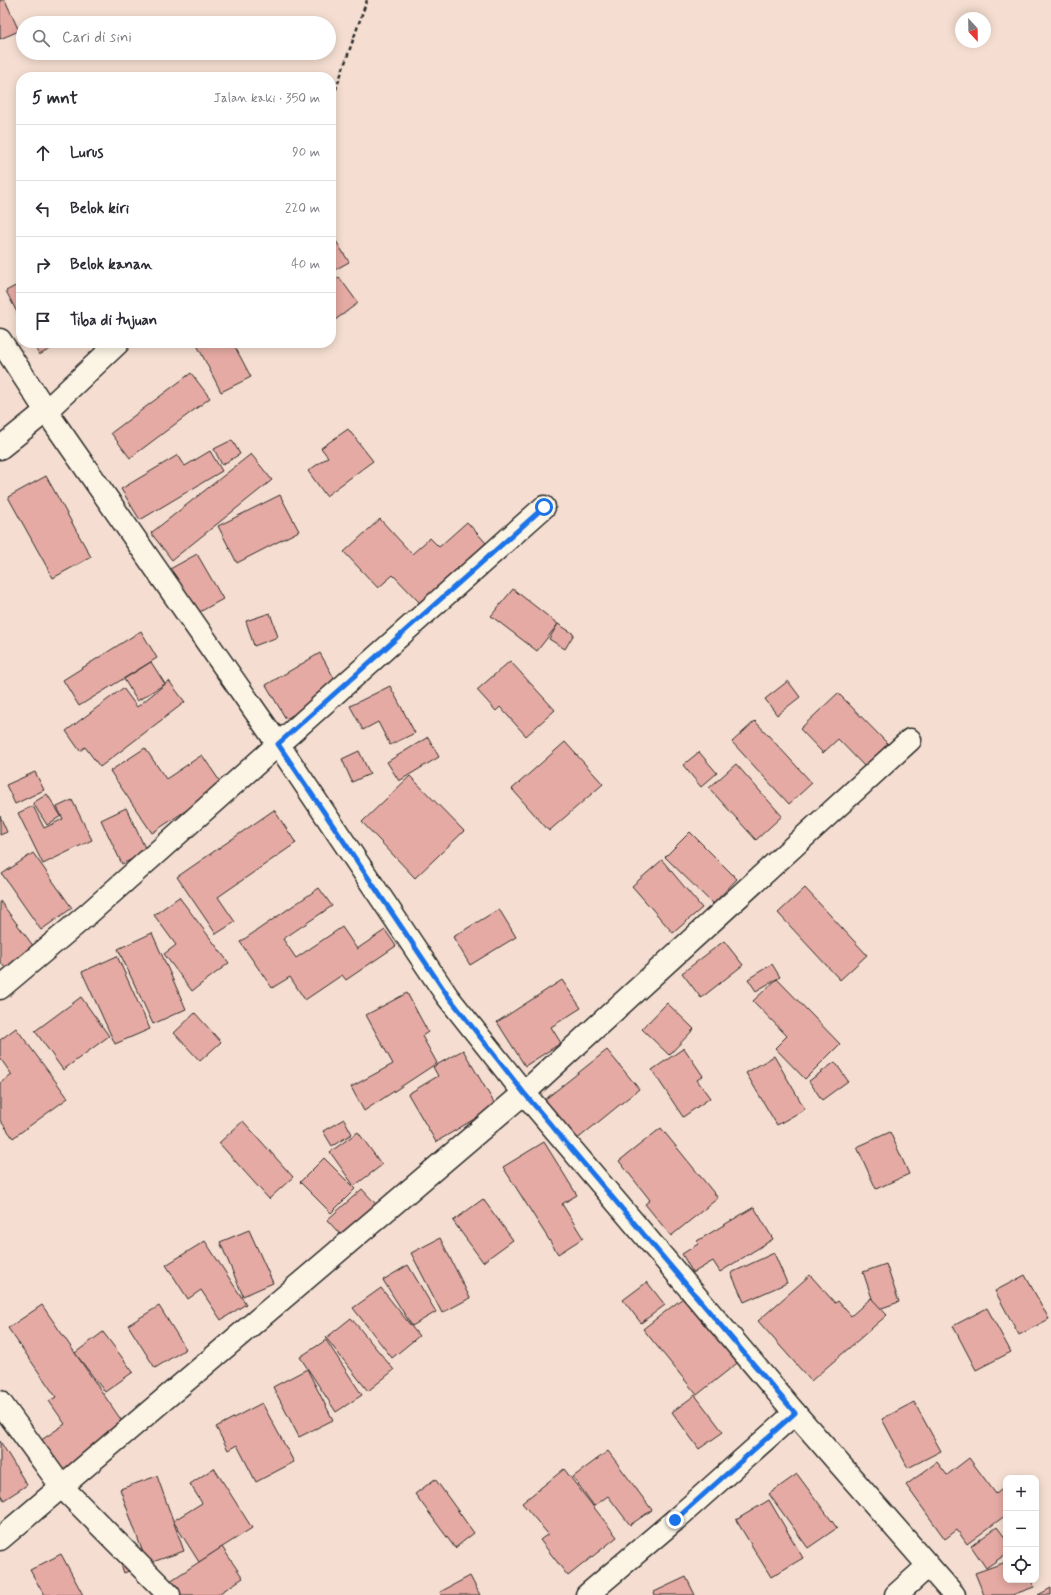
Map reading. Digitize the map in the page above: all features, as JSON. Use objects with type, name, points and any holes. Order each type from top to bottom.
[{"type":"street","points":[[0,340],[46,410],[278,744],[448,996],[524,1093],[795,1413],[954,1595]]},
{"type":"street","points":[[0,448],[46,410],[113,348]]},
{"type":"street","points":[[0,988],[88,914],[544,507]]},
{"type":"street","points":[[0,1539],[524,1093],[910,740]]},
{"type":"street","points":[[0,1402],[61,1486],[169,1595]]},
{"type":"street","points":[[587,1595],[675,1520],[795,1413]]},
{"type":"street","points":[[896,1595],[928,1566]]},
{"type":"path","points":[[336,89],[367,0]]},
{"type":"building","points":[[0,0],[5,0],[16,24],[16,32],[0,39]]},
{"type":"building","points":[[336,241],[349,262],[336,269]]},
{"type":"building","points":[[339,277],[358,303],[336,319],[336,279]]},
{"type":"building","points":[[16,286],[16,310],[6,291]]},
{"type":"building","points":[[36,348],[52,348],[39,355]]},
{"type":"building","points":[[199,348],[236,348],[251,377],[221,392]]},
{"type":"building","points":[[191,373],[210,398],[130,458],[111,433]]},
{"type":"building","points":[[348,429],[373,461],[326,496],[308,471],[328,457],[321,448]]},
{"type":"building","points":[[232,440],[240,454],[222,465],[214,449]]},
{"type":"building","points":[[210,451],[222,471],[140,520],[121,489],[178,455],[185,466]]},
{"type":"building","points":[[251,454],[272,480],[172,560],[151,533]]},
{"type":"building","points":[[46,476],[91,557],[53,578],[8,497]]},
{"type":"building","points":[[280,495],[299,531],[237,563],[218,526]]},
{"type":"building","points":[[380,519],[412,554],[430,538],[439,547],[467,522],[486,543],[420,603],[393,575],[378,588],[344,552]]},
{"type":"building","points":[[197,554],[223,599],[196,614],[170,569]]},
{"type":"building","points":[[513,589],[558,624],[537,651],[491,616]]},
{"type":"building","points":[[270,613],[278,637],[254,646],[246,621]]},
{"type":"building","points":[[558,624],[574,634],[565,649],[549,639]]},
{"type":"building","points":[[141,631],[157,658],[79,706],[63,680]]},
{"type":"building","points":[[320,653],[339,687],[286,719],[266,685]]},
{"type":"building","points":[[510,661],[555,710],[526,736],[500,707],[496,711],[477,690]]},
{"type":"building","points":[[151,662],[165,684],[137,701],[124,679]]},
{"type":"building","points":[[169,681],[185,702],[100,767],[85,747],[80,751],[66,731],[123,688],[137,707]]},
{"type":"building","points":[[788,681],[800,697],[777,715],[765,699]]},
{"type":"building","points":[[390,686],[415,733],[390,745],[378,722],[363,730],[350,706]]},
{"type":"building","points":[[838,693],[889,745],[866,768],[838,739],[823,753],[800,729]]},
{"type":"building","points":[[755,721],[812,783],[789,804],[732,742]]},
{"type":"building","points":[[428,737],[439,757],[399,781],[387,762]]},
{"type":"building","points":[[565,742],[603,784],[549,831],[512,789]]},
{"type":"building","points":[[145,748],[166,779],[202,755],[223,786],[152,833],[110,771]]},
{"type":"building","points":[[359,751],[370,774],[352,782],[342,759]]},
{"type":"building","points":[[699,752],[717,773],[701,787],[683,765]]},
{"type":"building","points":[[736,764],[782,816],[756,840],[709,788]]},
{"type":"building","points":[[35,772],[44,790],[15,804],[6,785]]},
{"type":"building","points":[[410,776],[464,831],[415,878],[362,822]]},
{"type":"building","points":[[47,794],[61,816],[47,825],[33,803]]},
{"type":"building","points":[[72,800],[92,840],[43,864],[18,813],[33,806],[44,828],[63,819],[57,807]]},
{"type":"building","points":[[126,808],[147,852],[122,864],[101,820]]},
{"type":"building","points":[[274,810],[296,843],[218,897],[235,922],[216,934],[177,877]]},
{"type":"building","points":[[0,816],[7,832],[0,835]]},
{"type":"building","points":[[690,832],[737,879],[713,904],[665,857]]},
{"type":"building","points":[[33,853],[72,908],[41,930],[2,874]]},
{"type":"building","points":[[662,860],[702,908],[673,933],[632,886]]},
{"type":"building","points":[[319,888],[332,906],[283,939],[296,958],[342,927],[357,949],[385,930],[396,946],[346,980],[342,975],[305,1000],[290,977],[272,988],[240,942]]},
{"type":"building","points":[[805,888],[867,955],[840,980],[778,913]]},
{"type":"building","points":[[179,897],[229,963],[192,991],[164,954],[176,945],[154,915]]},
{"type":"building","points":[[0,901],[34,947],[5,968],[0,961]]},
{"type":"building","points":[[499,909],[516,937],[470,965],[453,937]]},
{"type":"building","points":[[152,933],[186,1009],[153,1024],[118,949]]},
{"type":"building","points":[[724,941],[743,965],[701,998],[682,973]]},
{"type":"building","points":[[117,956],[150,1029],[115,1044],[82,972]]},
{"type":"building","points":[[772,964],[780,977],[756,991],[748,979]]},
{"type":"building","points":[[777,979],[840,1044],[805,1079],[775,1048],[787,1036],[753,1001]]},
{"type":"building","points":[[562,980],[581,1008],[551,1027],[561,1043],[525,1066],[497,1022]]},
{"type":"building","points":[[407,993],[428,1032],[422,1036],[437,1063],[364,1111],[351,1087],[393,1064],[366,1015]]},
{"type":"building","points":[[81,997],[109,1036],[63,1070],[35,1031]]},
{"type":"building","points":[[667,1003],[694,1029],[669,1055],[642,1029]]},
{"type":"building","points":[[195,1013],[221,1042],[200,1061],[174,1033]]},
{"type":"building","points":[[16,1028],[68,1098],[13,1138],[0,1120],[0,1083],[12,1075],[0,1058],[0,1040]]},
{"type":"building","points":[[684,1048],[703,1076],[697,1080],[710,1098],[683,1117],[652,1070]]},
{"type":"building","points":[[463,1050],[496,1106],[436,1142],[408,1094],[438,1076],[433,1067]]},
{"type":"building","points":[[607,1050],[639,1089],[575,1141],[543,1101]]},
{"type":"building","points":[[774,1056],[805,1109],[777,1125],[746,1073]]},
{"type":"building","points":[[835,1062],[848,1081],[822,1100],[809,1081]]},
{"type":"building","points":[[344,1119],[352,1134],[332,1146],[323,1131]]},
{"type":"building","points":[[243,1121],[293,1177],[269,1199],[219,1143]]},
{"type":"building","points":[[661,1128],[718,1198],[671,1236],[645,1204],[650,1200],[619,1161]]},
{"type":"building","points":[[358,1132],[382,1165],[354,1186],[330,1152]]},
{"type":"building","points":[[890,1132],[909,1174],[876,1189],[857,1147]]},
{"type":"building","points":[[544,1142],[577,1195],[562,1204],[583,1238],[558,1254],[503,1167]]},
{"type":"building","points":[[324,1158],[355,1189],[331,1213],[300,1182]]},
{"type":"building","points":[[362,1189],[386,1215],[351,1246],[327,1220]]},
{"type":"building","points":[[483,1199],[513,1240],[483,1262],[453,1221]]},
{"type":"building","points":[[754,1207],[773,1239],[720,1272],[713,1261],[693,1273],[682,1254],[698,1244],[697,1241]]},
{"type":"building","points":[[249,1230],[273,1283],[243,1296],[220,1242]]},
{"type":"building","points":[[440,1238],[470,1298],[442,1313],[411,1253]]},
{"type":"building","points":[[205,1241],[246,1304],[221,1320],[201,1290],[188,1299],[166,1265]]},
{"type":"building","points":[[774,1253],[787,1283],[744,1302],[731,1273]]},
{"type":"building","points":[[886,1264],[899,1302],[876,1310],[863,1272]]},
{"type":"building","points":[[408,1265],[436,1312],[412,1326],[383,1280]]},
{"type":"building","points":[[810,1275],[835,1303],[838,1301],[851,1316],[871,1298],[887,1315],[811,1381],[758,1321]]},
{"type":"building","points":[[1025,1275],[1049,1319],[1019,1335],[995,1291]]},
{"type":"building","points":[[647,1282],[665,1305],[641,1323],[623,1300]]},
{"type":"building","points":[[381,1288],[419,1336],[392,1358],[353,1308]]},
{"type":"building","points":[[688,1294],[741,1360],[697,1395],[643,1329]]},
{"type":"building","points":[[42,1305],[126,1427],[60,1472],[40,1441],[65,1424],[49,1401],[56,1397],[8,1328]]},
{"type":"building","points":[[159,1306],[186,1349],[155,1368],[128,1325]]},
{"type":"building","points":[[987,1308],[1011,1352],[976,1370],[953,1326]]},
{"type":"building","points":[[351,1318],[394,1370],[368,1391],[326,1338]]},
{"type":"building","points":[[103,1332],[133,1372],[105,1392],[75,1353]]},
{"type":"building","points":[[326,1340],[362,1395],[336,1412],[300,1357]]},
{"type":"building","points":[[307,1369],[333,1420],[299,1437],[273,1387]]},
{"type":"building","points":[[695,1395],[723,1432],[699,1449],[672,1412]]},
{"type":"building","points":[[914,1402],[941,1451],[908,1468],[882,1419]]},
{"type":"building","points":[[262,1403],[294,1462],[256,1482],[237,1445],[228,1450],[216,1427]]},
{"type":"building","points":[[0,1441],[27,1485],[4,1500],[0,1494]]},
{"type":"building","points":[[608,1451],[652,1510],[630,1525],[608,1496],[594,1506],[573,1477]]},
{"type":"building","points":[[969,1458],[996,1494],[1003,1488],[1003,1517],[967,1544],[957,1530],[945,1539],[906,1485],[937,1462],[947,1475]]},
{"type":"building","points":[[214,1468],[252,1528],[199,1562],[173,1521],[202,1503],[190,1484]]},
{"type":"building","points":[[564,1469],[617,1537],[568,1576],[540,1540],[548,1534],[522,1503]]},
{"type":"building","points":[[797,1474],[837,1528],[808,1548],[769,1494]]},
{"type":"building","points":[[157,1476],[184,1551],[147,1564],[120,1489]]},
{"type":"building","points":[[435,1479],[474,1533],[455,1548],[415,1494]]},
{"type":"building","points":[[769,1500],[803,1558],[771,1577],[736,1520]]},
{"type":"building","points":[[997,1527],[1003,1535],[1003,1556],[986,1568],[971,1546]]},
{"type":"building","points":[[222,1547],[243,1578],[217,1595],[180,1595],[170,1581]]},
{"type":"building","points":[[117,1553],[134,1569],[124,1573]]},
{"type":"building","points":[[61,1554],[83,1595],[44,1595],[30,1570]]},
{"type":"building","points":[[1003,1563],[1003,1583],[1032,1583],[1034,1587],[1012,1595],[984,1595],[975,1573]]},
{"type":"building","points":[[470,1576],[480,1595],[441,1595],[440,1592]]},
{"type":"building","points":[[686,1577],[695,1595],[655,1595],[654,1592]]},
{"type":"building","points":[[1051,1588],[1051,1595],[1038,1595]]},
{"type":"route","points":[[544,507],[278,744],[448,996],[524,1093],[795,1413],[675,1520]]}]
